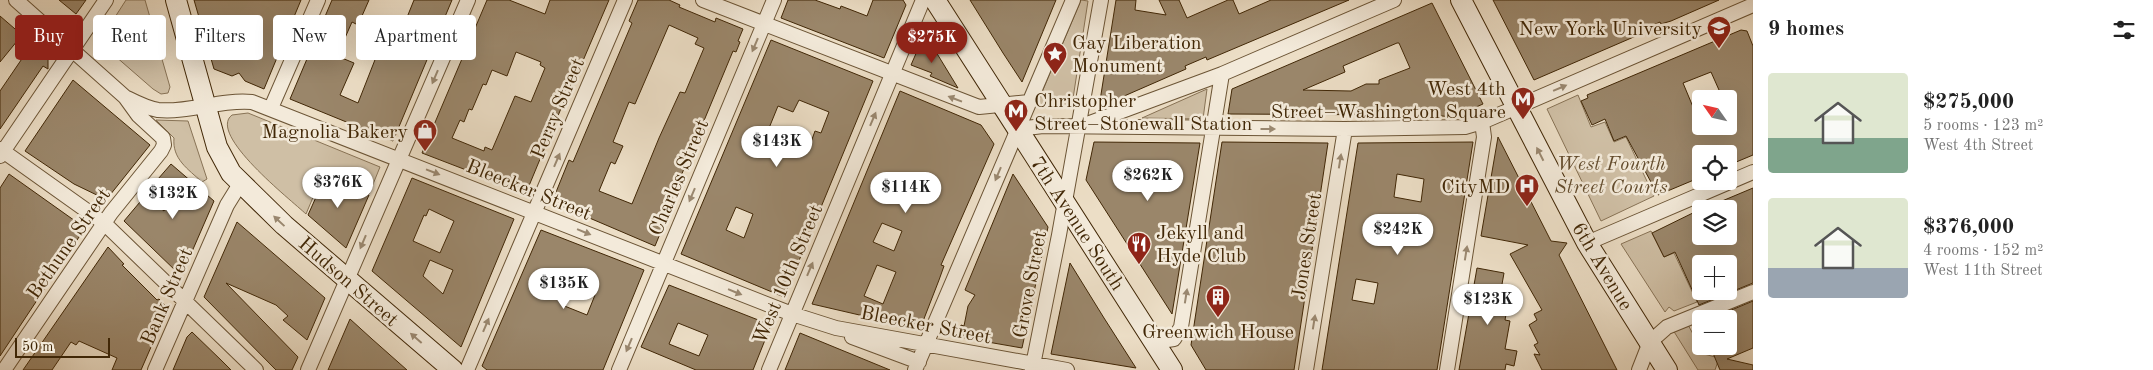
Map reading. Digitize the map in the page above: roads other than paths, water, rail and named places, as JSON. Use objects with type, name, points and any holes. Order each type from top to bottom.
[{"type":"main road","name":"Hudson Street","points":[[176,0],[221,158],[240,184],[453,370]]},
{"type":"main road","name":"7th Avenue South","points":[[935,0],[1172,370]]},
{"type":"main road","name":"6th Avenue","points":[[1461,0],[1587,243],[1667,370]]},
{"type":"street","points":[[16,0],[33,15]]},
{"type":"street","points":[[83,34],[106,0]]},
{"type":"street","points":[[271,108],[318,0]]},
{"type":"street","points":[[308,370],[468,0]]},
{"type":"street","name":"Perry Street","points":[[467,370],[625,0]]},
{"type":"street","points":[[703,0],[892,75],[979,107],[1030,102]]},
{"type":"street","name":"Charles Street","points":[[618,370],[774,0]]},
{"type":"street","name":"West 10th Street","points":[[769,370],[923,0]]},
{"type":"street","points":[[917,366],[1073,0]]},
{"type":"street","name":"Grove Street","points":[[1032,367],[1065,203],[1101,0]]},
{"type":"street","points":[[1079,126],[1222,74],[1394,0]]},
{"type":"street","points":[[1018,129],[1043,126],[1213,129],[1465,127],[1482,122],[1752,5]]},
{"type":"street","points":[[65,60],[1,152],[104,223],[256,370]]},
{"type":"street","points":[[83,60],[125,97],[156,110],[171,110],[205,105]]},
{"type":"street","points":[[1154,342],[1174,339],[1181,327],[1222,74]]},
{"type":"street","name":"Bethune Street","points":[[4,370],[104,223],[162,151],[163,140],[138,115],[125,97]]},
{"type":"street","name":"Bleecker Street","points":[[205,105],[243,101],[271,108],[792,314],[836,328],[1032,367],[1066,370]]},
{"type":"street","points":[[1447,370],[1484,137],[1482,122]]},
{"type":"street","name":"Jones Street","points":[[1306,370],[1345,129]]},
{"type":"street","points":[[1587,243],[1753,172]]},
{"type":"street","name":"Bank Street","points":[[155,370],[227,205],[240,184]]},
{"type":"street","points":[[1639,370],[1650,342],[1667,327],[1753,292]]},
{"type":"street","name":"Bleecker Street","points":[[836,328],[917,366]]},
{"type":"place","name":"New York University","points":[[1719,49]]},
{"type":"place","name":"Gay Liberation Monument","points":[[1055,75]]},
{"type":"place","name":"West 4th Street–Washington Square","points":[[1523,120]]},
{"type":"place","name":"Christopher Street–Stonewall Station","points":[[1016,132]]},
{"type":"place","name":"Magnolia Bakery","points":[[425,152]]},
{"type":"place","name":"CityMD","points":[[1527,207]]},
{"type":"place","name":"Jekyll and Hyde Club","points":[[1139,265]]},
{"type":"place","name":"Greenwich House","points":[[1218,318]]},
{"type":"park label","name":"West Fourth Street Courts","points":[[1611,174]]}]
